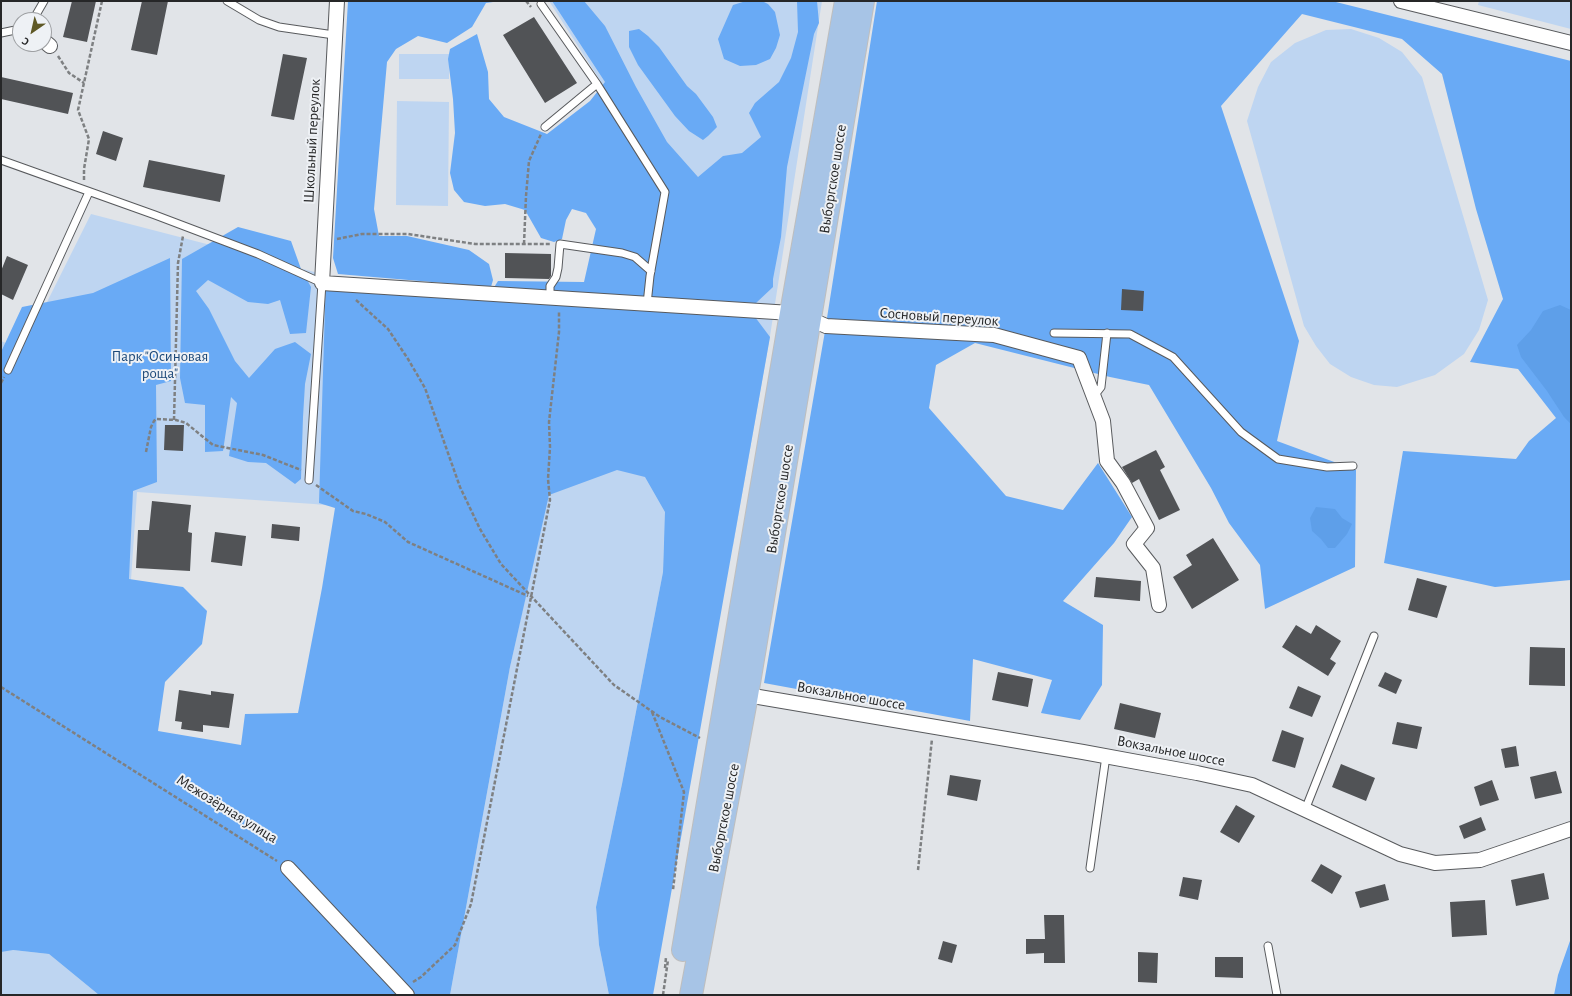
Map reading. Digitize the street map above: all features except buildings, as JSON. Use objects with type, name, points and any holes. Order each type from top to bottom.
[{"type":"main road","name":"Выборгское шоссе","points":[[691,995],[747,695],[846,1]]},
{"type":"main road","name":"Выборгское шоссе","points":[[676,995],[800,316],[863,1]]},
{"type":"street","name":"Школьный переулок","points":[[322,283],[337,1]]},
{"type":"street","points":[[1402,1],[1571,43]]},
{"type":"street","points":[[322,283],[647,304],[800,316]]},
{"type":"street","name":"Сосновый переулок","points":[[800,316],[826,326],[994,336],[1079,358],[1103,421],[1107,460],[1123,483],[1147,528],[1134,544],[1153,568],[1158,605]]},
{"type":"street","name":"Вокзальное шоссе","points":[[747,695],[1106,756],[1198,773],[1252,785],[1400,854],[1435,863],[1480,860],[1571,829]]},
{"type":"street","points":[[288,868],[404,992]]},
{"type":"lane","points":[[38,12],[44,1]]},
{"type":"lane","points":[[226,1],[259,20],[280,27],[334,35]]},
{"type":"lane","points":[[541,4],[597,84],[665,192],[651,271],[647,304]]},
{"type":"lane","points":[[1,33],[12,31]]},
{"type":"lane","points":[[545,127],[597,84]]},
{"type":"lane","points":[[1,160],[258,254],[322,283],[309,477]]},
{"type":"lane","points":[[8,370],[87,192]]},
{"type":"lane","points":[[555,298],[550,286],[556,277],[560,244],[622,253],[635,257],[651,271]]},
{"type":"lane","points":[[1054,333],[1130,334],[1173,357],[1241,432],[1278,459],[1327,467],[1353,466]]},
{"type":"lane","points":[[1094,397],[1101,387],[1107,333]]},
{"type":"lane","points":[[1305,810],[1374,636]]},
{"type":"lane","points":[[1090,868],[1106,756]]},
{"type":"lane","points":[[1268,946],[1277,995]]},
{"type":"path","points":[[87,192],[84,169],[90,139],[78,110],[102,1]]},
{"type":"path","points":[[52,50],[69,73],[84,83]]},
{"type":"path","points":[[524,244],[529,161],[545,127]]},
{"type":"path","points":[[174,420],[178,263],[184,227]]},
{"type":"path","points":[[324,241],[362,234],[408,234],[475,244],[560,244]]},
{"type":"path","points":[[337,284],[368,309],[388,329],[425,388],[460,487],[480,529],[501,564],[614,685],[660,717],[701,737]]},
{"type":"path","points":[[404,992],[455,945],[471,904],[530,596],[550,500],[548,479],[550,447],[549,422],[559,332],[555,298]]},
{"type":"path","points":[[146,452],[151,427],[156,419],[174,420],[186,423],[213,445],[263,454],[286,463],[309,477],[353,511],[366,514],[386,522],[408,542],[530,596]]},
{"type":"path","name":"Межозёрная улица","points":[[1,688],[288,868]]},
{"type":"path","points":[[652,711],[684,792],[673,893]]},
{"type":"path","points":[[918,870],[933,727]]},
{"type":"path","points":[[662,995],[667,956]]},
{"type":"green space","points":[[348,1],[500,1],[486,3],[472,27],[447,43],[418,36],[396,49],[387,62],[374,209],[379,236],[407,236],[469,250],[489,264],[493,280],[491,287],[338,274],[333,258]]},
{"type":"green space","name":"Парк \"Осиновая роща\"","points":[[549,1],[822,1],[770,336],[733,546],[664,539],[663,572],[622,784],[596,907],[599,945],[609,995],[450,995],[510,667],[541,527],[314,504],[137,492],[119,755],[13,950],[49,954],[99,995],[1,995],[1,341],[23,350],[91,214],[326,275],[347,289],[657,310],[672,192]]},
{"type":"green space","points":[[552,1],[584,1],[605,26],[636,87],[667,142],[698,177],[723,156],[742,153],[761,137],[749,113],[755,103],[779,82],[791,58],[798,32],[797,1],[817,1],[819,23],[814,34],[787,167],[781,237],[773,279],[773,287],[756,303],[493,289],[498,281],[584,282],[596,229],[586,213],[572,209],[566,220],[562,239],[554,242],[541,238],[525,210],[505,204],[485,206],[464,202],[454,190],[450,173],[455,133],[453,99],[448,59],[450,49],[477,34],[488,72],[489,99],[504,117],[547,134],[590,101],[605,82]]},
{"type":"green space","points":[[746,1],[762,1],[768,4],[775,12],[780,35],[776,48],[770,59],[756,65],[740,66],[724,59],[718,39],[733,5]]},
{"type":"green space","points":[[877,1],[1332,1],[1571,61],[1571,580],[1495,587],[1384,563],[1403,451],[1516,459],[1529,441],[1556,418],[1518,369],[1470,362],[1503,299],[1476,209],[1442,74],[1402,39],[1302,14],[1221,106],[1299,341],[1277,441],[1356,470],[1355,567],[1265,609],[1260,565],[1229,523],[1211,488],[1149,385],[1110,377],[975,343],[936,365],[929,408],[1006,496],[1063,510],[1098,463],[1132,517],[1114,543],[1063,601],[1103,625],[1102,685],[1080,720],[1041,713],[1052,680],[973,659],[970,721],[764,683],[824,337]]},
{"type":"green space","points":[[1479,1],[1571,1],[1571,29],[1478,5]]},
{"type":"green space","points":[[639,29],[659,47],[687,86],[696,94],[713,117],[717,127],[703,140],[689,131],[675,116],[638,65],[629,47],[629,31]]},
{"type":"green space","points":[[1351,29],[1379,38],[1402,52],[1422,77],[1488,300],[1479,330],[1464,354],[1435,375],[1397,387],[1374,385],[1351,377],[1330,364],[1316,346],[1304,326],[1247,121],[1258,87],[1271,62],[1295,43],[1326,30]]},
{"type":"green space","points":[[399,54],[449,54],[449,79],[399,79]]},
{"type":"green space","points":[[397,101],[449,102],[448,206],[396,205]]},
{"type":"green space","points":[[238,227],[291,241],[301,269],[311,287],[306,333],[290,334],[280,300],[268,304],[248,302],[208,280],[196,291],[209,309],[235,361],[249,378],[275,349],[295,342],[311,354],[305,384],[301,479],[295,484],[266,463],[248,462],[229,456],[237,403],[231,397],[223,451],[205,452],[205,405],[185,403],[180,378],[182,259]]},
{"type":"green space","points":[[170,258],[171,381],[156,385],[157,482],[133,491],[129,579],[183,587],[207,611],[202,644],[165,682],[158,731],[241,745],[245,714],[298,713],[322,588],[335,508],[319,503],[326,275],[347,289],[755,317],[770,337],[653,995],[609,995],[599,945],[596,907],[622,784],[663,572],[665,512],[645,477],[617,470],[549,495],[510,667],[450,995],[99,995],[49,954],[13,950],[1,952],[1,352],[22,307],[93,293]]},
{"type":"green space","points":[[1571,938],[1571,995],[1554,995],[1558,975]]},
{"type":"shaded area","points":[[1560,305],[1571,310],[1571,424],[1564,417],[1547,391],[1521,357],[1517,345],[1531,330],[1543,311]]},
{"type":"shaded area","points":[[1316,507],[1335,509],[1342,518],[1352,524],[1347,534],[1335,548],[1328,548],[1312,531],[1310,518]]}]
